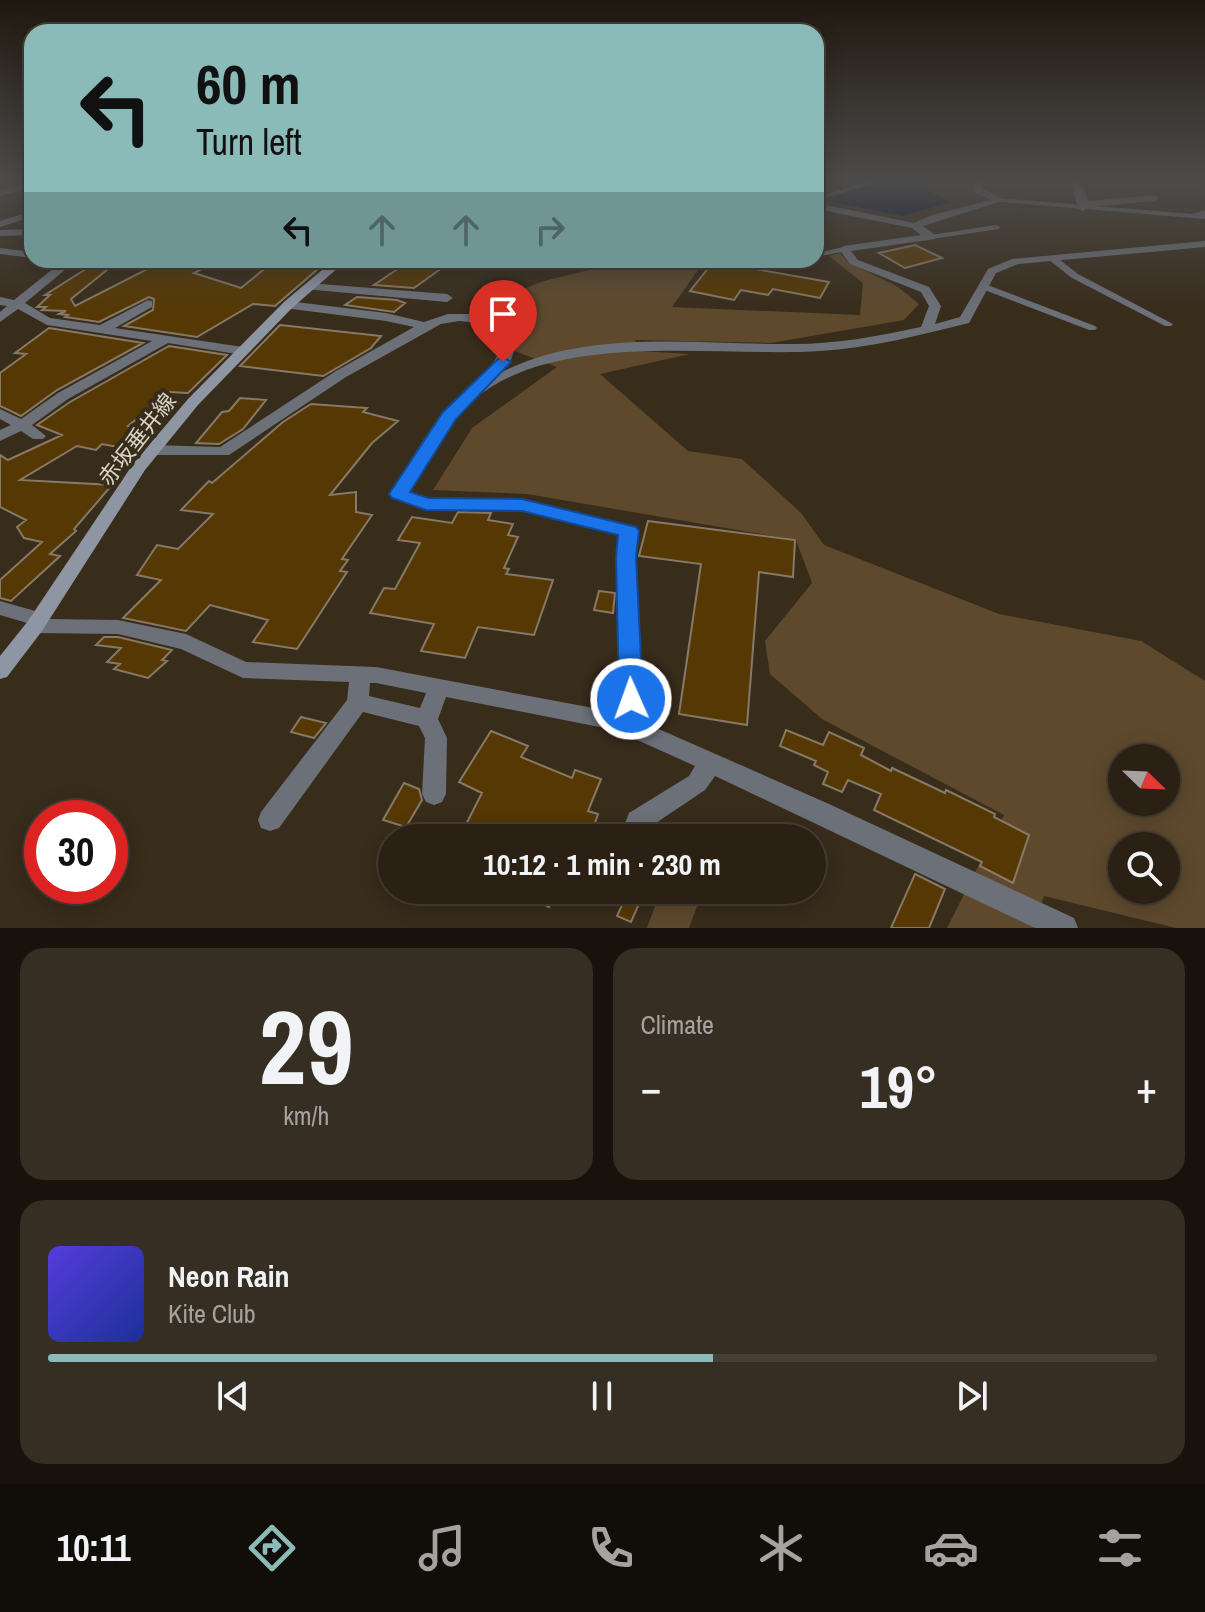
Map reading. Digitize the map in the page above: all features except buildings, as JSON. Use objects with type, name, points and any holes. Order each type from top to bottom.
[{"type":"main road","name":"赤坂垂井線","points":[[0,671],[37,623],[153,450],[193,402],[288,305],[330,268]]},
{"type":"street","points":[[907,224],[931,237]]},
{"type":"street","points":[[915,226],[921,224]]},
{"type":"street","points":[[0,233],[24,232]]},
{"type":"street","points":[[927,329],[935,306],[925,290],[854,262],[844,249],[931,237]]},
{"type":"street","points":[[481,387],[518,370],[572,353],[635,347],[798,348],[877,342],[965,320],[992,271],[1016,261],[1205,244]]},
{"type":"street","points":[[0,251],[24,254]]},
{"type":"street","points":[[0,318],[59,268]]},
{"type":"street","points":[[308,287],[447,298]]},
{"type":"street","points":[[0,301],[19,305],[47,321],[243,351]]},
{"type":"street","points":[[101,330],[148,304]]},
{"type":"street","points":[[288,305],[386,317],[425,326]]},
{"type":"street","points":[[153,450],[223,452],[341,374],[441,318],[477,317],[501,326],[513,338],[503,362],[449,416],[399,494],[426,504],[522,505],[629,531],[626,557],[632,728]]},
{"type":"street","points":[[0,436],[22,425],[63,396],[164,340]]},
{"type":"street","points":[[0,413],[38,436]]},
{"type":"street","points":[[0,608],[37,623],[118,627],[186,642],[243,670],[360,675],[618,721],[1064,928]]},
{"type":"street","points":[[270,820],[358,702],[360,675]]},
{"type":"street","points":[[434,794],[436,738],[427,719],[439,687]]},
{"type":"street","points":[[358,702],[427,719]]},
{"type":"street","points":[[637,824],[697,783],[710,763]]},
{"type":"lane","points":[[931,237],[996,227]]},
{"type":"lane","points":[[824,253],[844,249]]},
{"type":"lane","points":[[1052,258],[1075,276],[1168,324]]},
{"type":"lane","points":[[985,287],[1092,328]]},
{"type":"shaded area","points":[[840,253],[848,262],[898,287],[919,304],[904,320],[771,343],[635,340],[640,351],[690,354],[600,374],[688,451],[742,459],[801,513],[824,545],[999,614],[1141,641],[1205,681],[1205,928],[1176,928],[1044,896],[1033,928],[947,928],[1004,815],[822,719],[770,674],[765,641],[812,583],[796,540],[527,494],[433,490],[472,428],[557,367],[483,339],[516,322],[484,313],[502,297],[544,281],[598,268],[699,268],[672,307],[860,315],[863,283],[829,256]]},
{"type":"shaded area","points":[[698,904],[689,928],[647,928],[655,906]]},
{"type":"route","points":[[503,362],[449,416],[399,494],[426,504],[522,505],[629,531],[626,557],[631,699]]}]
